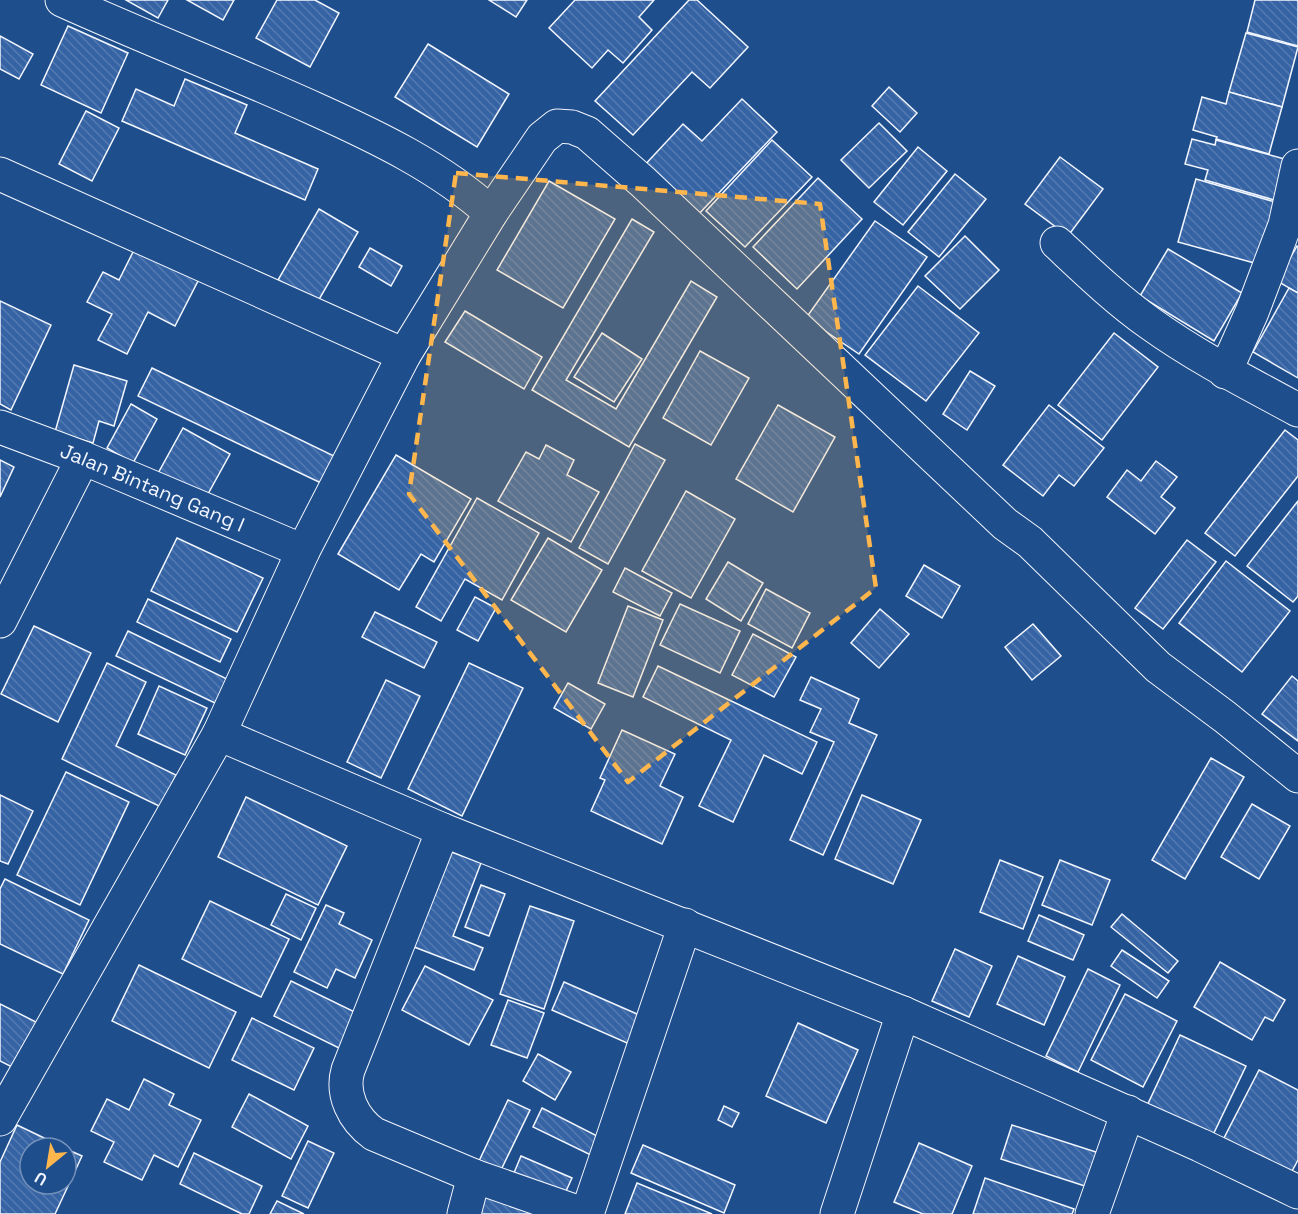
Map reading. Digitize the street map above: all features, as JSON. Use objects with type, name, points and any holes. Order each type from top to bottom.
[{"type":"street","points":[[62,0],[379,138],[471,195],[491,213]]},
{"type":"street","points":[[0,1119],[219,734],[303,551],[404,355],[491,213],[542,138],[556,126],[572,127],[587,133],[643,182],[1005,524],[1038,549],[1158,667],[1226,717],[1298,776]]},
{"type":"street","points":[[1225,372],[1252,312],[1285,225],[1298,166]]},
{"type":"street","points":[[0,174],[404,355]]},
{"type":"street","points":[[1057,243],[1099,283],[1150,324],[1225,372],[1298,410]]},
{"type":"street","name":"Jalan Bintang Gang I","points":[[0,427],[83,458],[303,551]]},
{"type":"street","points":[[0,621],[83,458]]},
{"type":"street","points":[[219,734],[443,830],[903,1012],[1128,1112],[1298,1192]]},
{"type":"street","points":[[443,830],[345,1082],[346,1095],[364,1127],[374,1134],[474,1176],[585,1214],[685,925]]},
{"type":"street","points":[[837,1214],[903,1012]]},
{"type":"street","points":[[1092,1214],[1128,1112]]},
{"type":"street","points":[[464,1214],[474,1176]]},
{"type":"highlighted area","points":[[456,173],[820,204],[876,588],[628,782],[409,494]]},
{"type":"building","points":[[126,0],[168,0],[158,18]]},
{"type":"building","points":[[187,0],[234,0],[223,20]]},
{"type":"building","points":[[277,0],[315,0],[339,13],[310,67],[256,38]]},
{"type":"building","points":[[489,0],[527,0],[516,17]]},
{"type":"building","points":[[575,0],[654,0],[639,17],[652,30],[623,63],[608,50],[592,68],[549,28]]},
{"type":"building","points":[[689,0],[697,0],[748,47],[710,88],[692,72],[633,135],[595,101]]},
{"type":"building","points":[[1255,0],[1298,0],[1298,46],[1247,32]]},
{"type":"building","points":[[68,26],[128,53],[101,113],[41,85]]},
{"type":"building","points":[[1246,33],[1298,47],[1282,107],[1229,92]]},
{"type":"building","points":[[0,36],[33,54],[19,79],[0,69]]},
{"type":"building","points":[[428,44],[509,94],[477,147],[395,97]]},
{"type":"building","points":[[185,79],[247,105],[235,133],[318,169],[305,200],[122,121],[136,89],[174,106]]},
{"type":"building","points":[[889,87],[917,113],[900,132],[872,106]]},
{"type":"building","points":[[1229,92],[1282,107],[1269,154],[1193,130],[1202,97],[1226,104]]},
{"type":"building","points":[[742,99],[777,132],[694,219],[641,169],[683,124],[702,141]]},
{"type":"building","points":[[86,111],[119,128],[92,181],[59,164]]},
{"type":"building","points":[[879,123],[907,151],[869,188],[841,160]]},
{"type":"building","points":[[1192,139],[1215,145],[1216,140],[1292,161],[1281,202],[1205,180],[1208,170],[1185,164]]},
{"type":"building","points":[[772,140],[812,177],[745,247],[706,211]]},
{"type":"building","points":[[918,147],[947,171],[903,225],[874,202]]},
{"type":"building","points":[[1060,157],[1103,189],[1068,236],[1025,204]]},
{"type":"building","points":[[955,174],[986,199],[939,257],[908,232]]},
{"type":"building","points":[[818,178],[862,219],[797,289],[753,247]]},
{"type":"building","points":[[1196,179],[1275,202],[1258,264],[1178,242]]},
{"type":"building","points":[[549,181],[615,219],[563,308],[497,270]]},
{"type":"building","points":[[319,209],[358,232],[317,303],[278,280]]},
{"type":"building","points":[[632,219],[654,232],[566,380],[616,409],[691,281],[717,297],[629,447],[532,390]]},
{"type":"building","points":[[875,221],[927,257],[859,354],[806,318]]},
{"type":"building","points":[[965,236],[999,270],[960,309],[925,276]]},
{"type":"building","points":[[136,246],[199,279],[175,326],[148,312],[127,354],[98,340],[112,314],[87,302],[103,272],[119,280]]},
{"type":"building","points":[[1298,247],[1298,293],[1277,281]]},
{"type":"building","points":[[370,248],[402,266],[391,286],[359,267]]},
{"type":"building","points":[[1168,249],[1242,293],[1214,341],[1140,296]]},
{"type":"building","points":[[918,286],[979,333],[926,401],[865,355]]},
{"type":"building","points":[[1289,288],[1298,293],[1298,378],[1253,352]]},
{"type":"building","points":[[0,301],[51,325],[11,410],[0,404]]},
{"type":"building","points":[[465,311],[542,357],[524,389],[445,342]]},
{"type":"building","points":[[602,333],[642,359],[614,402],[574,377]]},
{"type":"building","points":[[1114,333],[1158,367],[1102,440],[1058,405]]},
{"type":"building","points":[[700,351],[749,378],[711,445],[663,418]]},
{"type":"building","points":[[74,365],[127,381],[114,426],[99,421],[93,443],[55,432]]},
{"type":"building","points":[[152,368],[334,456],[321,483],[138,396]]},
{"type":"building","points":[[970,371],[995,386],[967,430],[943,414]]},
{"type":"building","points":[[131,404],[157,419],[133,463],[107,448]]},
{"type":"building","points":[[778,405],[835,437],[793,512],[736,479]]},
{"type":"building","points":[[1049,405],[1104,448],[1074,486],[1059,475],[1043,496],[1003,465]]},
{"type":"building","points":[[183,428],[230,454],[203,503],[156,477]]},
{"type":"building","points":[[1285,430],[1298,440],[1298,476],[1235,556],[1205,533]]},
{"type":"building","points":[[635,444],[665,460],[608,564],[579,548]]},
{"type":"building","points":[[546,445],[574,460],[567,475],[599,492],[571,542],[498,501],[526,452],[539,459]]},
{"type":"building","points":[[396,455],[471,499],[434,562],[421,554],[399,590],[338,554]]},
{"type":"building","points":[[0,460],[14,467],[0,497]]},
{"type":"building","points":[[1156,461],[1177,477],[1161,497],[1175,508],[1155,534],[1107,497],[1127,470],[1141,481]]},
{"type":"building","points":[[686,491],[735,519],[691,598],[642,571]]},
{"type":"building","points":[[477,498],[539,533],[502,600],[465,579],[441,621],[416,607]]},
{"type":"building","points":[[1298,501],[1298,596],[1293,602],[1247,566]]},
{"type":"building","points":[[177,538],[263,578],[237,632],[151,591]]},
{"type":"building","points":[[548,538],[602,570],[566,632],[511,600]]},
{"type":"building","points":[[1187,540],[1216,562],[1163,629],[1135,608]]},
{"type":"building","points":[[1226,561],[1290,611],[1242,672],[1179,623]]},
{"type":"building","points":[[728,562],[763,583],[741,621],[706,599]]},
{"type":"building","points":[[924,565],[960,586],[942,618],[906,596]]},
{"type":"building","points":[[625,568],[672,593],[660,616],[613,592]]},
{"type":"building","points":[[766,589],[810,613],[792,648],[748,624]]},
{"type":"building","points":[[475,597],[496,608],[478,641],[457,630]]},
{"type":"building","points":[[148,599],[231,639],[220,662],[137,622]]},
{"type":"building","points":[[680,604],[740,631],[720,673],[660,645]]},
{"type":"building","points":[[628,606],[663,620],[633,697],[598,683]]},
{"type":"building","points":[[880,609],[909,634],[879,668],[851,643]]},
{"type":"building","points":[[375,612],[437,642],[424,668],[362,637]]},
{"type":"building","points":[[1033,624],[1061,656],[1032,680],[1005,647]]},
{"type":"building","points":[[34,626],[91,653],[58,722],[1,694]]},
{"type":"building","points":[[128,631],[227,679],[215,703],[116,656]]},
{"type":"building","points":[[753,634],[796,657],[774,697],[732,675]]},
{"type":"building","points":[[107,663],[146,682],[116,746],[176,775],[161,807],[62,759]]},
{"type":"building","points":[[469,663],[523,688],[462,816],[408,789]]},
{"type":"building","points":[[658,666],[817,742],[802,774],[764,755],[733,822],[699,806],[731,740],[643,697]]},
{"type":"building","points":[[1292,676],[1298,681],[1298,741],[1262,714]]},
{"type":"building","points":[[811,677],[859,699],[849,723],[877,735],[823,855],[790,840],[834,742],[810,732],[821,709],[800,700]]},
{"type":"building","points":[[386,680],[420,696],[381,778],[347,762]]},
{"type":"building","points":[[568,683],[605,704],[591,729],[554,708]]},
{"type":"building","points":[[159,686],[207,708],[185,755],[138,734]]},
{"type":"building","points":[[622,730],[675,754],[660,786],[683,797],[662,844],[591,811],[605,780],[600,778]]},
{"type":"building","points":[[1211,758],[1244,777],[1185,879],[1152,860]]},
{"type":"building","points":[[66,772],[129,802],[80,905],[17,875]]},
{"type":"building","points":[[0,795],[33,811],[8,864],[0,861]]},
{"type":"building","points":[[862,795],[921,820],[893,884],[835,859]]},
{"type":"building","points":[[246,797],[347,846],[318,905],[218,857]]},
{"type":"building","points":[[1252,804],[1290,826],[1259,879],[1221,857]]},
{"type":"building","points":[[446,850],[481,863],[453,936],[483,948],[474,970],[409,945]]},
{"type":"building","points":[[1000,860],[1043,877],[1023,929],[980,912]]},
{"type":"building","points":[[1060,860],[1110,880],[1092,925],[1042,905]]},
{"type":"building","points":[[5,879],[89,920],[63,974],[0,944],[0,889]]},
{"type":"building","points":[[481,885],[505,894],[489,936],[465,927]]},
{"type":"building","points":[[286,894],[316,908],[301,940],[271,925]]},
{"type":"building","points":[[210,901],[289,939],[261,997],[182,959]]},
{"type":"building","points":[[326,905],[344,913],[339,924],[372,940],[355,978],[336,969],[327,988],[294,972]]},
{"type":"building","points":[[530,906],[574,921],[544,1009],[500,994]]},
{"type":"building","points":[[1122,914],[1178,961],[1168,973],[1111,927]]},
{"type":"building","points":[[1039,915],[1084,935],[1073,960],[1028,941]]},
{"type":"building","points":[[955,949],[992,966],[969,1017],[932,1001]]},
{"type":"building","points":[[1122,950],[1169,981],[1157,998],[1111,966]]},
{"type":"building","points":[[1018,956],[1065,977],[1044,1025],[997,1004]]},
{"type":"building","points":[[1220,962],[1285,1000],[1273,1021],[1265,1017],[1252,1040],[1194,1007]]},
{"type":"building","points":[[139,965],[236,1012],[209,1068],[112,1021]]},
{"type":"building","points":[[425,966],[493,1000],[469,1045],[402,1010]]},
{"type":"building","points":[[1088,969],[1120,985],[1078,1072],[1046,1056]]},
{"type":"building","points":[[291,981],[365,1017],[347,1052],[274,1016]]},
{"type":"building","points":[[564,982],[646,1018],[634,1046],[552,1010]]},
{"type":"building","points":[[1125,994],[1177,1021],[1143,1087],[1091,1060]]},
{"type":"building","points":[[508,1000],[544,1013],[527,1058],[491,1045]]},
{"type":"building","points":[[0,1004],[38,1023],[16,1069],[0,1061]]},
{"type":"building","points":[[252,1018],[314,1048],[294,1090],[232,1060]]},
{"type":"building","points":[[798,1023],[858,1050],[826,1123],[766,1096]]},
{"type":"building","points":[[1180,1035],[1246,1066],[1211,1139],[1146,1108]]},
{"type":"building","points":[[538,1054],[571,1072],[555,1100],[523,1081]]},
{"type":"building","points":[[1259,1070],[1298,1090],[1298,1160],[1291,1173],[1224,1138]]},
{"type":"building","points":[[144,1079],[174,1094],[169,1105],[201,1120],[178,1167],[154,1155],[142,1180],[104,1162],[114,1142],[91,1131],[107,1099],[129,1110]]},
{"type":"building","points":[[249,1094],[308,1126],[291,1159],[232,1127]]},
{"type":"building","points":[[508,1100],[530,1110],[500,1172],[479,1161]]},
{"type":"building","points":[[724,1106],[739,1113],[732,1127],[718,1120]]},
{"type":"building","points":[[542,1108],[607,1141],[599,1159],[533,1127]]},
{"type":"building","points":[[17,1125],[40,1136],[18,1136],[18,1196],[63,1196],[55,1214],[0,1214],[0,1162]]},
{"type":"building","points":[[1012,1125],[1099,1153],[1088,1187],[1001,1159]]},
{"type":"building","points":[[308,1141],[334,1153],[308,1208],[282,1196]]},
{"type":"building","points":[[919,1143],[972,1166],[952,1214],[923,1214],[894,1202]]},
{"type":"building","points":[[643,1145],[735,1185],[724,1213],[631,1173]]},
{"type":"building","points":[[194,1153],[262,1186],[249,1214],[242,1214],[180,1184]]},
{"type":"building","points":[[521,1156],[572,1178],[561,1202],[511,1180]]},
{"type":"building","points":[[985,1178],[1074,1209],[1072,1214],[973,1214]]},
{"type":"building","points":[[637,1183],[712,1214],[625,1214]]},
{"type":"building","points":[[479,1189],[548,1214],[471,1214]]},
{"type":"building","points":[[277,1201],[304,1214],[270,1214]]}]
